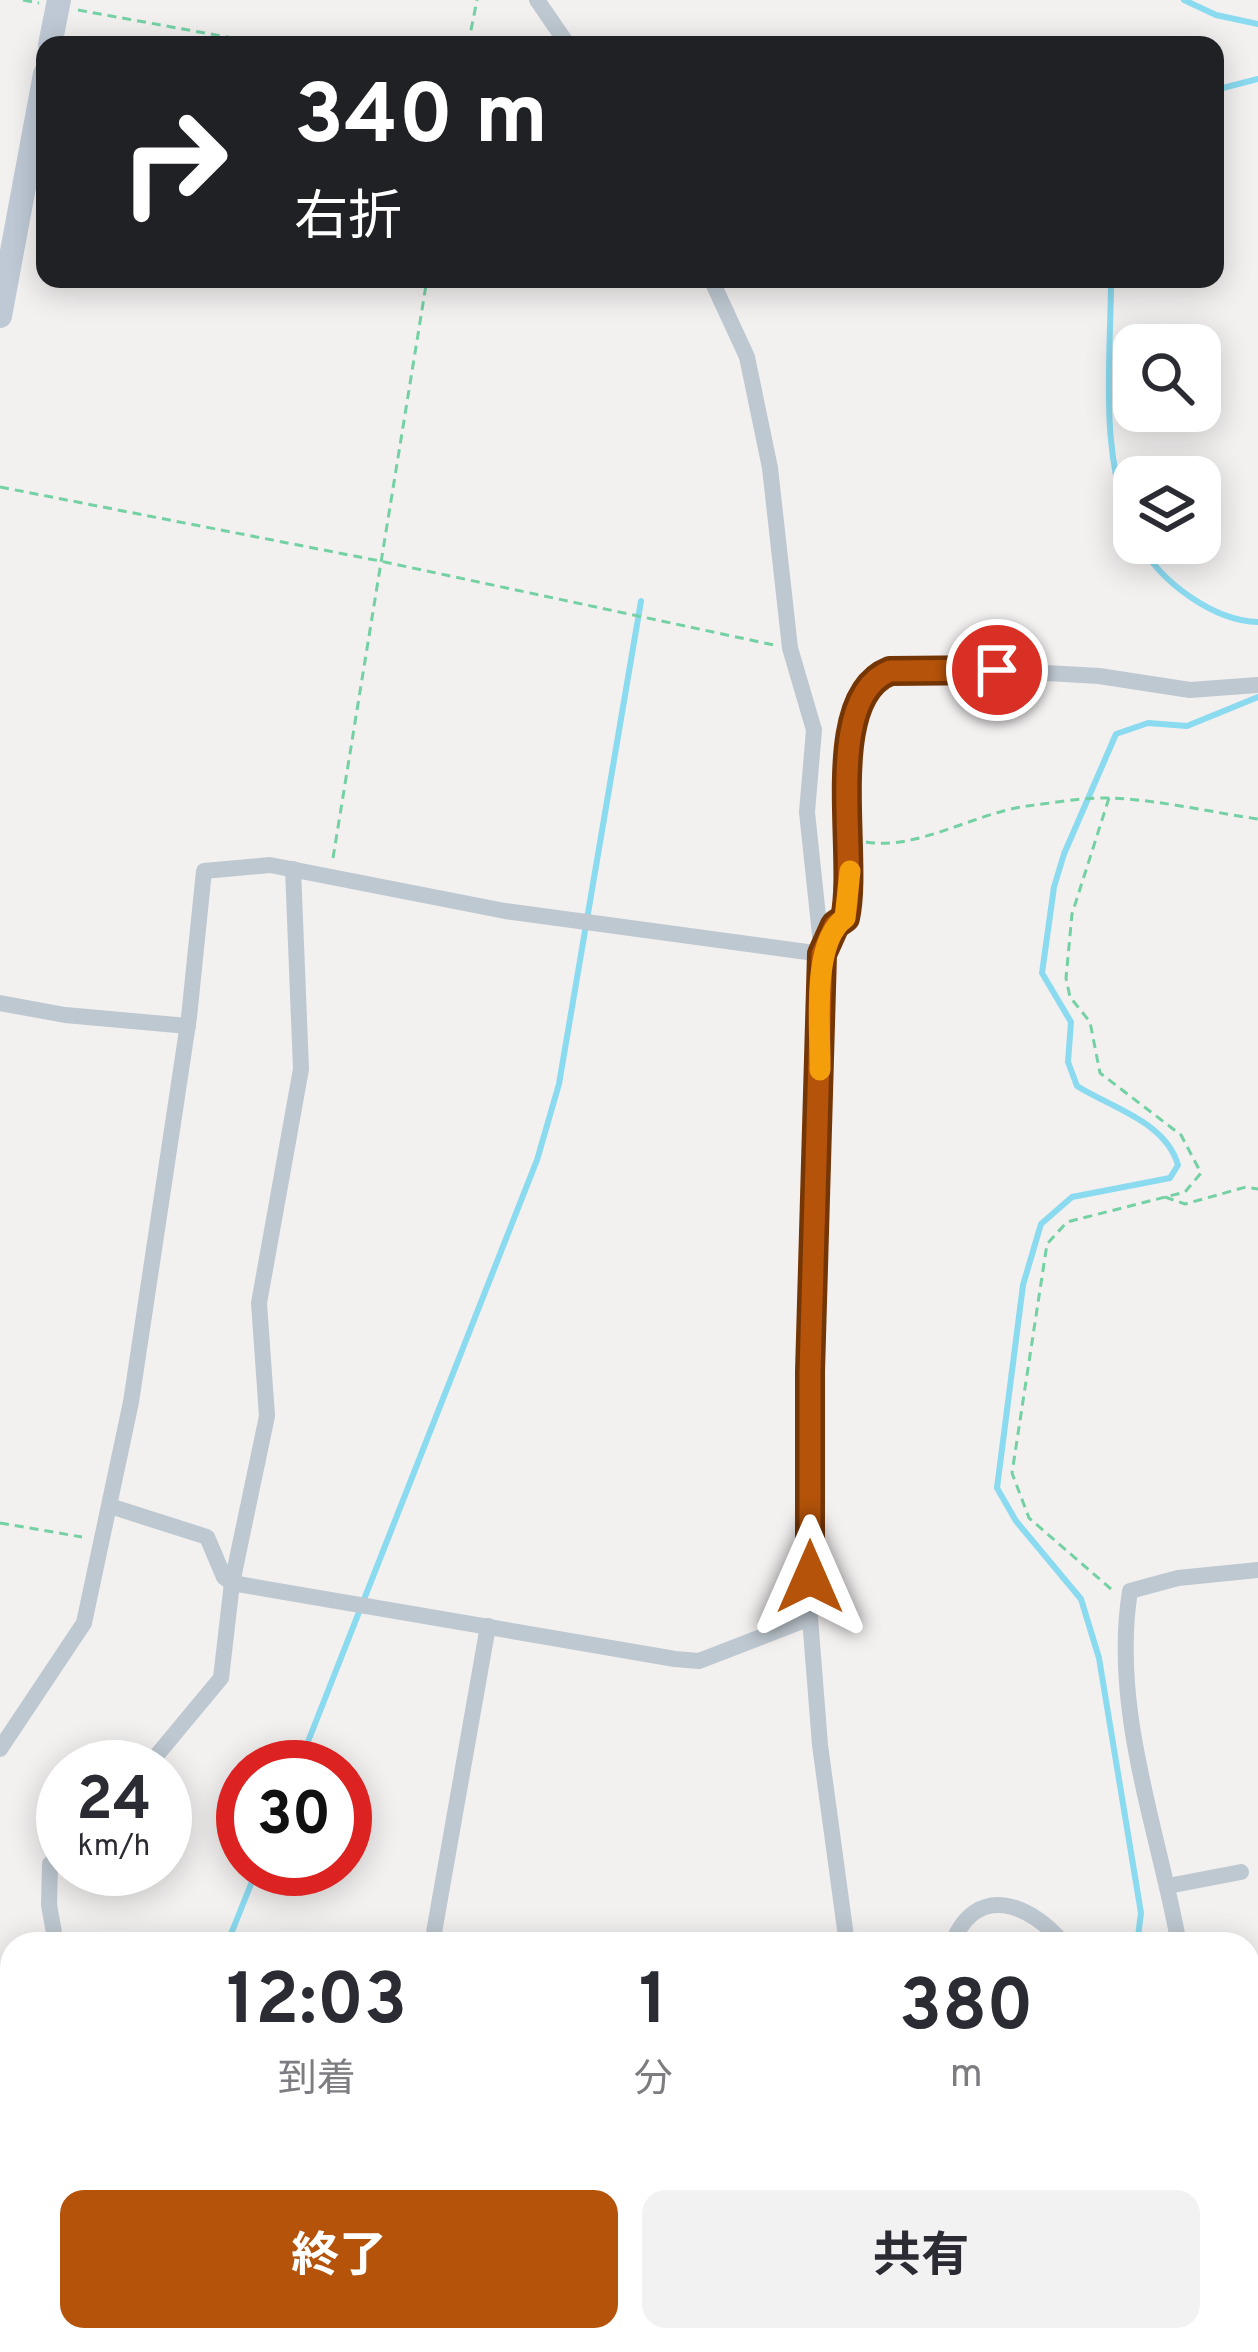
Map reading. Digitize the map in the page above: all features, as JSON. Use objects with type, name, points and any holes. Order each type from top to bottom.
[{"type":"street","points":[[537,0],[562,36]]},
{"type":"street","points":[[52,36],[58,3]]},
{"type":"street","points":[[0,316],[36,122]]},
{"type":"street","points":[[715,288],[747,357],[770,468],[790,648],[814,730],[808,812],[822,954],[810,1372],[809,1618],[820,1745],[845,1932]]},
{"type":"street","points":[[822,954],[835,925],[845,918],[851,892],[848,738],[857,706],[876,677],[890,671],[1037,671],[1190,690],[1252,685]]},
{"type":"street","points":[[0,1750],[84,1623],[131,1402],[188,1026],[204,871],[270,865],[505,911],[822,954]]},
{"type":"street","points":[[169,1740],[221,1678],[232,1583],[267,1416],[259,1303],[302,1069],[293,869]]},
{"type":"street","points":[[0,1004],[188,1026]]},
{"type":"street","points":[[110,1506],[207,1538],[224,1577],[232,1583],[700,1661],[809,1618]]},
{"type":"street","points":[[1177,1932],[1131,1707],[1124,1628],[1130,1591],[1178,1578],[1258,1570]]},
{"type":"street","points":[[434,1932],[488,1626]]},
{"type":"street","points":[[1168,1886],[1240,1872]]},
{"type":"street","points":[[49,1896],[54,1932]]},
{"type":"street","points":[[956,1932],[986,1905],[1018,1906],[1049,1932]]},
{"type":"path","points":[[23,0],[225,36]]},
{"type":"path","points":[[470,36],[477,0]]},
{"type":"path","points":[[330,876],[426,288]]},
{"type":"path","points":[[0,487],[790,648]]},
{"type":"path","points":[[1109,798],[1072,914],[1066,978],[1070,997],[1090,1022],[1100,1073],[1181,1135],[1201,1173],[1185,1192],[1067,1222],[1047,1244],[1012,1473],[1029,1517],[1110,1589],[1130,1591]]},
{"type":"path","points":[[850,839],[880,844],[928,836],[979,815],[1109,798],[1258,819]]},
{"type":"path","points":[[1163,1196],[1185,1204],[1246,1187],[1258,1189]]},
{"type":"path","points":[[0,1523],[102,1540]]},
{"type":"waterway","points":[[1184,0],[1216,15],[1258,24]]},
{"type":"waterway","points":[[1224,88],[1258,79]]},
{"type":"waterway","points":[[1111,288],[1113,456]]},
{"type":"waterway","points":[[1154,564],[1207,607],[1258,622]]},
{"type":"waterway","points":[[309,1740],[537,1160],[559,1084],[641,601]]},
{"type":"waterway","points":[[1139,1932],[1141,1913],[1099,1658],[1081,1599],[1016,1521],[997,1488],[1023,1285],[1041,1224],[1072,1197],[1170,1178],[1178,1165],[1172,1150],[1150,1127],[1077,1086],[1068,1062],[1071,1022],[1042,973],[1054,887],[1064,854],[1116,734],[1148,723],[1187,726],[1258,697]]},
{"type":"waterway","points":[[232,1932],[246,1896]]},
{"type":"slow traffic","points":[[820,1070],[822,954],[835,925],[845,918],[850,871]]},
{"type":"route","points":[[810,1577],[810,1372],[822,954],[835,925],[845,918],[851,892],[848,738],[857,706],[876,677],[890,671],[997,670]]}]
